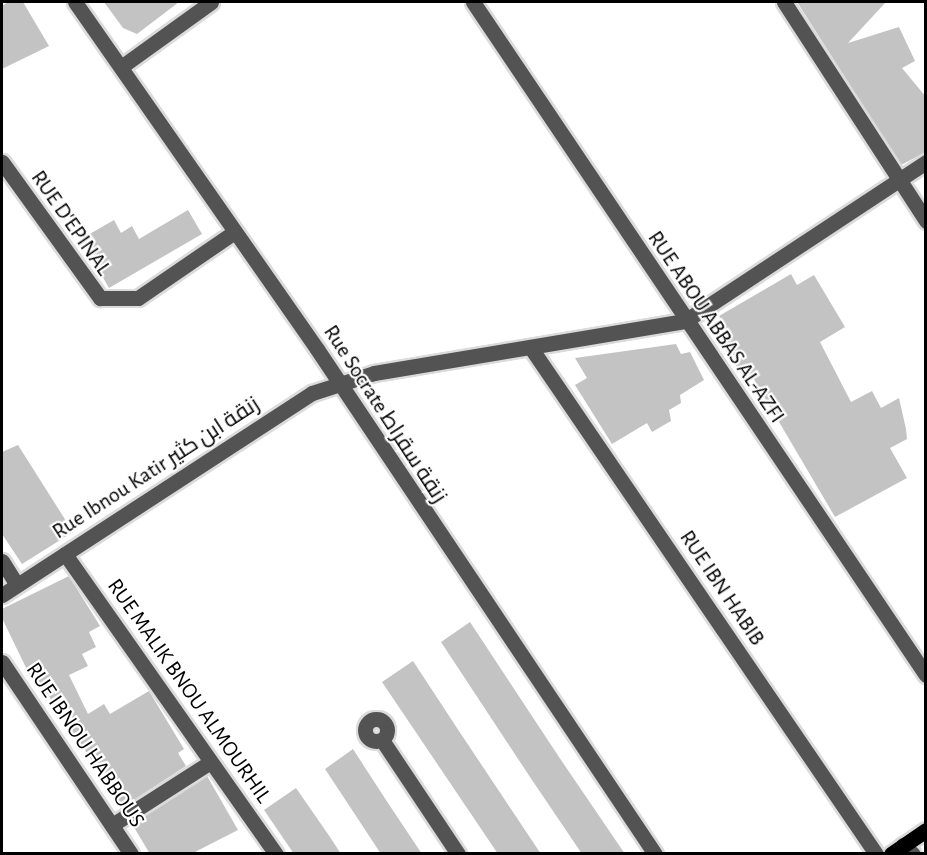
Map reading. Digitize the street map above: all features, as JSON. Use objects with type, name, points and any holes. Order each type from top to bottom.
[{"type":"main road","points":[[902,851],[926,830]]},
{"type":"street","name":"Rue Socrate زنقة سقراط","points":[[75,2],[337,383],[655,854]]},
{"type":"street","points":[[121,67],[211,2]]},
{"type":"street","name":"RUE ABOU ABBAS AL-AZFI","points":[[472,2],[685,321],[926,675]]},
{"type":"street","points":[[784,2],[926,221]]},
{"type":"street","name":"RUE D'EPINAL","points":[[2,162],[100,298],[138,298],[233,233]]},
{"type":"street","points":[[685,321],[926,162]]},
{"type":"street","name":"Rue Ibnou Katir زنقة ابن كثير","points":[[2,595],[312,393],[337,383],[685,321]]},
{"type":"street","name":"RUE IBN HABIB","points":[[531,348],[876,854]]},
{"type":"street","name":"RUE MALIK BNOU ALMOURHIL","points":[[65,554],[209,763],[276,854]]},
{"type":"street","points":[[2,561],[16,585]]},
{"type":"street","name":"RUE IBNOU HABBOUS","points":[[2,662],[130,854]]},
{"type":"street","points":[[382,740],[458,854]]},
{"type":"street","points":[[112,825],[209,763]]},
{"type":"building","points":[[8,2],[23,2],[49,46],[2,69],[2,6]]},
{"type":"building","points":[[104,2],[179,2],[137,34],[123,28]]},
{"type":"building","points":[[797,2],[886,2],[848,43],[899,27],[915,61],[902,68],[926,97],[926,152],[901,165]]},
{"type":"building","points":[[188,210],[202,234],[109,288],[81,239],[114,220],[121,233],[132,226],[139,239]]},
{"type":"building","points":[[791,274],[797,285],[814,275],[845,327],[820,342],[851,402],[872,391],[881,408],[899,398],[906,429],[907,439],[890,448],[907,478],[835,517],[752,376],[745,379],[714,333],[725,326],[719,316]]},
{"type":"building","points":[[676,344],[681,354],[690,352],[704,380],[680,395],[681,403],[669,410],[671,421],[652,432],[647,423],[612,444],[575,385],[587,378],[575,358]]},
{"type":"building","points":[[18,445],[73,532],[22,564],[2,534],[2,452]]},
{"type":"building","points":[[69,576],[100,626],[89,632],[96,647],[82,654],[88,666],[69,675],[88,714],[104,704],[110,714],[149,691],[184,749],[178,753],[186,766],[123,807],[34,674],[30,676],[2,618],[2,609]]},
{"type":"building","points":[[470,622],[625,854],[582,854],[530,777],[441,642]]},
{"type":"building","points":[[413,661],[541,854],[498,854],[382,682]]},
{"type":"building","points":[[353,749],[422,854],[381,854],[325,769]]},
{"type":"building","points":[[207,776],[238,830],[191,854],[150,854],[132,824]]},
{"type":"building","points":[[296,788],[341,854],[294,854],[264,810]]}]
